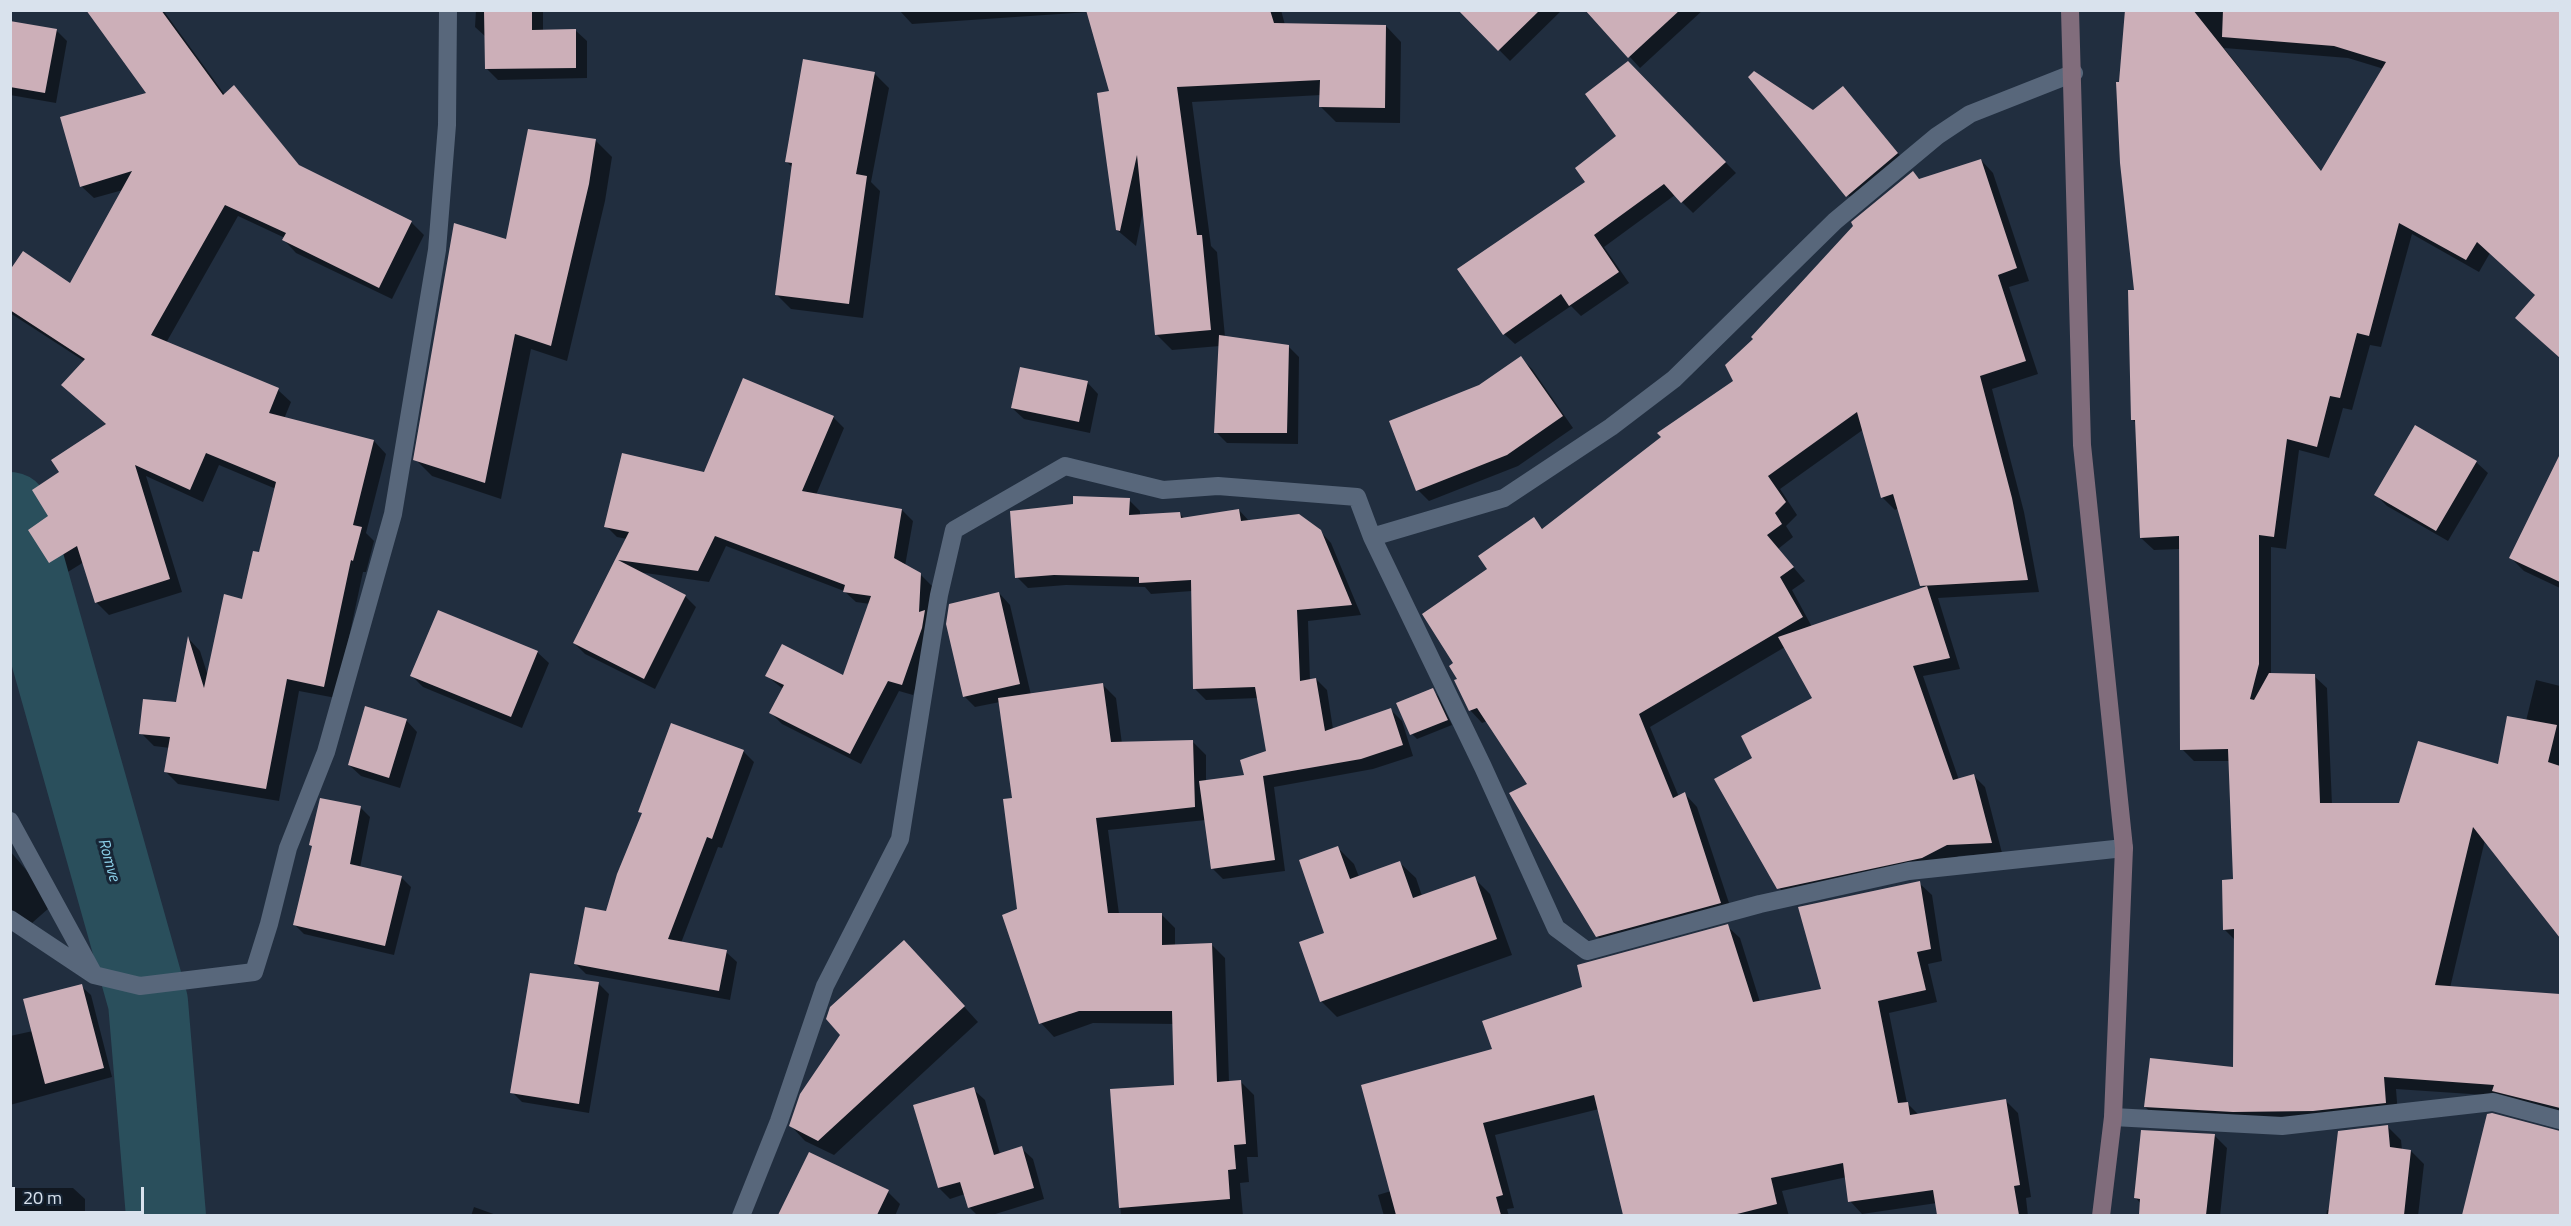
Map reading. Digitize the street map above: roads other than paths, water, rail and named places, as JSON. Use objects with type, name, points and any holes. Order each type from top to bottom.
[{"type":"main road","points":[[2070,10],[2082,445],[2124,848],[2113,1117],[2101,1215]]},
{"type":"street","points":[[10,919],[94,975],[140,986],[254,972],[288,848],[326,752],[393,514],[437,250],[447,125],[448,10]]},
{"type":"street","points":[[1372,537],[1504,498],[1602,434],[1674,379],[1834,221],[1937,136],[1970,114],[2073,73]]},
{"type":"street","points":[[741,1215],[779,1121],[825,986],[900,838],[939,595],[954,530],[1065,466],[1163,490],[1218,486],[1357,497],[1372,537],[1483,767],[1556,928],[1587,951],[1760,903],[1909,871],[2124,848]]},
{"type":"street","points":[[10,821],[94,975]]},
{"type":"street","points":[[2113,1117],[2282,1126],[2493,1102],[2560,1120]]},
{"type":"waterway","name":"Romve","points":[[10,512],[148,1002],[166,1216]]}]
